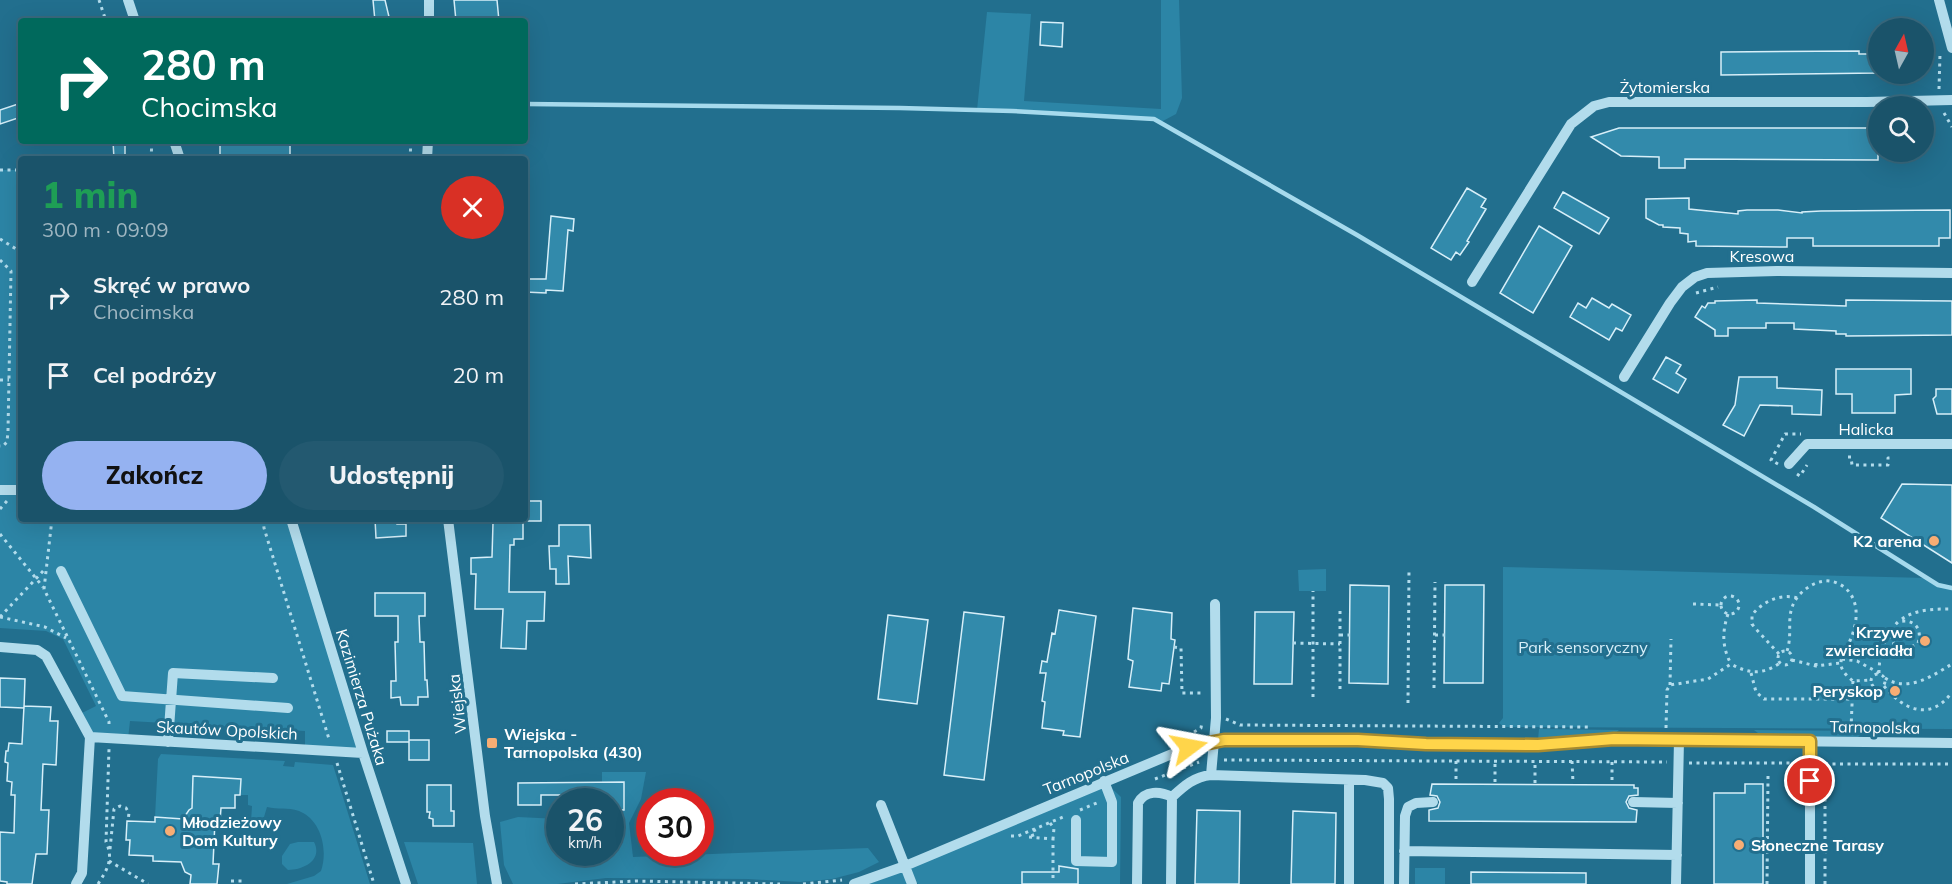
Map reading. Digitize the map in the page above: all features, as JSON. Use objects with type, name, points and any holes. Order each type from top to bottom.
[{"type":"street","points":[[128,0],[134,18]]},
{"type":"street","points":[[429,0],[429,18]]},
{"type":"street","points":[[1939,0],[1952,48]]},
{"type":"street","name":"Żytomierska","points":[[1472,282],[1571,124],[1594,106],[1610,102],[1946,100]]},
{"type":"street","name":"Kresowa","points":[[1624,376],[1682,286],[1707,273],[1777,271],[1952,273]]},
{"type":"street","name":"Halicka","points":[[1789,464],[1807,444],[1952,444]]},
{"type":"street","points":[[0,490],[18,490]]},
{"type":"street","name":"Kazimierza Pużaka","points":[[292,522],[406,884]]},
{"type":"street","name":"Wiejska","points":[[448,522],[485,816],[497,884]]},
{"type":"street","points":[[61,571],[120,693],[126,698],[288,708]]},
{"type":"street","points":[[1211,775],[1216,718],[1215,604]]},
{"type":"street","points":[[0,647],[37,650],[46,656],[90,737],[82,873],[76,884]]},
{"type":"street","points":[[168,742],[173,673],[273,678]]},
{"type":"street","name":"Skautów Opolskich","points":[[90,737],[363,753]]},
{"type":"street","name":"Tarnopolska","points":[[854,884],[905,866],[1189,747],[1214,741],[1349,740],[1426,744],[1553,745],[1614,739],[1952,743]]},
{"type":"street","points":[[1676,884],[1679,740]]},
{"type":"street","points":[[1809,884],[1810,741]]},
{"type":"street","points":[[1171,884],[1172,796],[1192,779],[1211,775],[1383,783],[1388,788],[1389,884]]},
{"type":"street","points":[[1349,780],[1349,884]]},
{"type":"street","points":[[1076,820],[1076,861],[1112,862],[1112,802],[1104,782]]},
{"type":"street","points":[[1137,884],[1138,803],[1148,793],[1165,793],[1172,796]]},
{"type":"street","points":[[1404,884],[1405,816],[1408,807],[1416,803],[1433,802]]},
{"type":"street","points":[[1632,802],[1678,803]]},
{"type":"street","points":[[881,805],[912,884]]},
{"type":"street","points":[[1404,851],[1677,855]]},
{"type":"path","points":[[99,0],[105,18]]},
{"type":"path","points":[[1937,44],[1940,55],[1939,88],[1946,100],[1944,113],[1952,127]]},
{"type":"path","points":[[0,170],[18,170]]},
{"type":"path","points":[[0,239],[18,250]]},
{"type":"path","points":[[0,260],[11,271],[7,442],[0,446]]},
{"type":"path","points":[[1688,299],[1703,290],[1723,286]]},
{"type":"path","points":[[0,380],[9,380]]},
{"type":"path","points":[[1840,457],[1851,457],[1852,465],[1888,465],[1888,458],[1899,458]]},
{"type":"path","points":[[264,522],[272,556],[374,884]]},
{"type":"path","points":[[0,534],[44,589]]},
{"type":"path","points":[[0,617],[46,568]]},
{"type":"path","points":[[1408,703],[1409,568]]},
{"type":"path","points":[[1851,729],[1852,681],[1842,669],[1841,661],[1856,622],[1856,609],[1851,594],[1839,584],[1824,581],[1810,585],[1797,598],[1789,619],[1790,639],[1787,651],[1792,660],[1816,666],[1841,661],[1857,661],[1896,684],[1913,684],[1952,664]]},
{"type":"path","points":[[1434,688],[1435,582]]},
{"type":"path","points":[[1313,591],[1313,697]]},
{"type":"path","points":[[1729,596],[1738,600],[1740,606],[1737,612],[1728,614],[1722,610],[1721,604],[1723,598],[1729,596]]},
{"type":"path","points":[[1780,663],[1779,654],[1755,628],[1751,619],[1752,615],[1760,606],[1778,598],[1787,596],[1797,598]]},
{"type":"path","points":[[1693,604],[1721,604]]},
{"type":"path","points":[[1340,608],[1340,689]]},
{"type":"path","points":[[1879,673],[1881,650],[1898,622],[1918,612],[1952,609]]},
{"type":"path","points":[[1728,614],[1723,640],[1731,664],[1751,673],[1761,673],[1771,670],[1780,663],[1789,664],[1792,660]]},
{"type":"path","points":[[0,617],[45,627],[68,638]]},
{"type":"path","points":[[1890,635],[1893,643],[1899,649],[1912,649],[1918,643],[1920,635],[1918,627],[1907,620],[1898,622]]},
{"type":"path","points":[[1340,635],[1350,635]]},
{"type":"path","points":[[1435,635],[1445,635]]},
{"type":"path","points":[[1656,728],[1666,728],[1667,690],[1671,685],[1671,639]]},
{"type":"path","points":[[1293,643],[1340,644]]},
{"type":"path","points":[[1174,647],[1181,648],[1182,693],[1203,693],[1203,702]]},
{"type":"path","points":[[1779,654],[1787,651]]},
{"type":"path","points":[[1816,659],[1816,666]]},
{"type":"path","points":[[1671,685],[1708,679],[1731,664]]},
{"type":"path","points":[[1751,673],[1756,692],[1764,699],[1852,699]]},
{"type":"path","points":[[1871,680],[1879,673]]},
{"type":"path","points":[[1885,678],[1884,686],[1895,699],[1902,705],[1917,709],[1933,708],[1941,704],[1952,693]]},
{"type":"path","points":[[1852,681],[1871,680]]},
{"type":"path","points":[[1871,680],[1874,687],[1884,686]]},
{"type":"path","points":[[1659,697],[1667,697]]},
{"type":"path","points":[[1190,733],[1200,728],[1203,718],[1223,717],[1240,725],[1591,727]]},
{"type":"path","points":[[1456,761],[1456,782]]},
{"type":"path","points":[[1495,761],[1495,782]]},
{"type":"path","points":[[1535,761],[1535,783]]},
{"type":"path","points":[[1572,761],[1573,783]]},
{"type":"path","points":[[1612,762],[1612,783]]},
{"type":"path","points":[[1825,884],[1825,764],[1952,764]]},
{"type":"path","points":[[1767,884],[1765,824],[1768,776]]},
{"type":"path","points":[[110,850],[113,812],[116,808],[120,806],[127,809],[128,821]]},
{"type":"path","points":[[1050,823],[1054,828],[1053,878]]},
{"type":"path","points":[[1034,829],[1036,834],[1028,837],[1053,839]]},
{"type":"path","points":[[109,861],[148,884]]},
{"type":"path","points":[[803,884],[843,880]]},
{"type":"path","points":[[231,881],[242,881],[242,884]]},
{"type":"path","points":[[575,884],[636,881],[780,884]]},
{"type":"green space","points":[[1161,0],[1179,0],[1182,98],[1176,114],[1161,122],[1139,118],[977,110],[987,12],[1031,14],[1024,101],[1161,109]]},
{"type":"green space","points":[[0,170],[18,170],[18,522],[292,522],[363,753],[305,750],[305,731],[130,721],[128,739],[90,737],[78,715],[96,706],[63,639],[46,631],[0,628]]},
{"type":"green space","name":"Park sensoryczny","points":[[1503,567],[1926,578],[1938,585],[1952,588],[1952,729],[1504,727],[1499,723],[1503,718]]},
{"type":"green space","points":[[1326,569],[1326,591],[1299,591],[1298,570]]},
{"type":"green space","points":[[1539,729],[1619,730],[1613,735],[1538,740]]},
{"type":"green space","points":[[1754,730],[1866,731],[1858,737],[1762,736]]},
{"type":"green space","points":[[161,754],[285,761],[283,766],[294,767],[295,762],[333,765],[370,884],[287,884],[314,876],[321,871],[324,854],[318,829],[307,815],[290,809],[267,807],[264,817],[251,822],[252,806],[248,805],[248,795],[240,795],[240,779],[193,776],[194,809],[189,810],[186,819],[155,817],[158,759]]},
{"type":"green space","points":[[602,772],[646,772],[643,788],[636,788],[636,809],[629,823],[636,866],[714,866],[714,854],[868,848],[879,862],[859,872],[832,879],[800,882],[748,879],[606,878],[557,884],[513,884],[504,865],[500,822],[518,817],[546,818],[546,866],[624,866],[624,788],[607,788],[602,782]]},
{"type":"green space","points":[[1104,781],[1121,797],[1120,884],[918,884],[906,869],[912,884],[853,884]]},
{"type":"green space","points":[[314,842],[316,854],[306,866],[288,870],[282,864],[282,856],[290,844]]},
{"type":"green space","points":[[404,842],[473,843],[477,884],[418,884]]},
{"type":"green space","points":[[1415,868],[1445,868],[1445,884],[1415,884]]},
{"type":"building","points":[[373,0],[385,0],[389,18],[375,18]]},
{"type":"building","points":[[454,0],[497,0],[499,18],[456,18]]},
{"type":"building","points":[[1041,22],[1063,23],[1062,47],[1040,45]]},
{"type":"building","points":[[1859,51],[1859,54],[1868,54],[1868,73],[1721,75],[1721,52]]},
{"type":"building","points":[[18,104],[18,118],[0,124],[0,110]]},
{"type":"building","points":[[1619,128],[1868,128],[1868,160],[1685,159],[1685,168],[1659,168],[1659,157],[1621,156],[1591,137]]},
{"type":"building","points":[[113,144],[125,144],[125,156],[114,156]]},
{"type":"building","points":[[220,144],[290,144],[290,156],[220,156]]},
{"type":"building","points":[[1467,188],[1486,199],[1481,207],[1486,209],[1467,241],[1469,242],[1460,255],[1456,252],[1451,260],[1431,248]]},
{"type":"building","points":[[1563,192],[1609,218],[1599,234],[1554,208]]},
{"type":"building","points":[[1689,198],[1689,209],[1738,214],[1738,211],[1747,210],[1802,213],[1950,210],[1950,238],[1939,238],[1939,246],[1813,246],[1813,238],[1787,238],[1787,247],[1696,246],[1696,241],[1688,242],[1688,234],[1680,233],[1680,228],[1663,227],[1646,218],[1646,199]]},
{"type":"building","points":[[551,216],[574,219],[573,231],[568,230],[563,291],[528,292],[528,279],[546,279]]},
{"type":"building","points":[[1539,226],[1572,246],[1533,313],[1500,293]]},
{"type":"building","points":[[1592,298],[1609,308],[1612,304],[1631,315],[1622,331],[1616,328],[1609,340],[1570,317],[1578,303],[1586,308]]},
{"type":"building","points":[[1757,300],[1757,303],[1846,306],[1846,300],[1952,301],[1952,335],[1846,336],[1846,334],[1836,334],[1836,331],[1794,329],[1794,323],[1766,323],[1766,328],[1728,328],[1728,336],[1715,336],[1715,330],[1695,317],[1702,306],[1705,308],[1708,303],[1715,303],[1715,301]]},
{"type":"building","points":[[1666,357],[1681,365],[1676,373],[1686,379],[1678,393],[1653,379]]},
{"type":"building","points":[[1836,369],[1911,369],[1911,394],[1895,395],[1895,413],[1852,413],[1852,394],[1836,394]]},
{"type":"building","points":[[1739,377],[1777,377],[1777,388],[1822,390],[1821,415],[1792,414],[1792,406],[1760,405],[1744,436],[1723,425],[1735,405]]},
{"type":"building","points":[[1936,389],[1952,389],[1952,414],[1937,414],[1933,399],[1936,396]]},
{"type":"building","name":"K2 arena","points":[[1902,484],[1952,485],[1952,563],[1881,518]]},
{"type":"building","points":[[528,501],[541,501],[541,521],[528,521]]},
{"type":"building","points":[[375,522],[406,524],[406,536],[376,538]]},
{"type":"building","points":[[493,523],[523,523],[523,539],[514,539],[514,545],[510,545],[509,592],[545,592],[544,621],[527,621],[526,649],[501,648],[503,609],[475,609],[476,574],[471,574],[471,558],[492,557]]},
{"type":"building","points":[[559,525],[590,525],[591,558],[568,556],[569,584],[556,584],[556,569],[550,569],[549,546],[559,546]]},
{"type":"building","points":[[1350,585],[1389,586],[1388,684],[1349,683]]},
{"type":"building","points":[[1445,585],[1484,585],[1483,683],[1444,683]]},
{"type":"building","points":[[375,593],[425,593],[425,616],[419,616],[420,642],[424,642],[428,697],[418,697],[418,705],[401,705],[400,697],[391,698],[391,681],[396,681],[395,642],[398,642],[398,616],[375,616]]},
{"type":"building","points":[[1133,608],[1172,613],[1171,639],[1175,640],[1169,684],[1162,683],[1161,691],[1129,687],[1133,661],[1128,659]]},
{"type":"building","points":[[1059,610],[1096,616],[1080,737],[1063,735],[1064,731],[1042,728],[1045,702],[1042,701],[1046,673],[1040,673],[1042,661],[1047,662]]},
{"type":"building","points":[[964,612],[1004,617],[984,780],[944,775]]},
{"type":"building","points":[[1255,612],[1294,612],[1292,684],[1254,684]]},
{"type":"building","points":[[888,615],[928,620],[917,704],[878,699]]},
{"type":"building","points":[[0,678],[25,679],[24,708],[0,707]]},
{"type":"building","points":[[24,706],[51,707],[50,721],[58,721],[56,765],[43,764],[41,810],[49,810],[47,854],[36,854],[32,884],[7,884],[7,882],[0,881],[0,832],[14,833],[15,795],[11,795],[12,782],[7,781],[6,751],[8,751],[9,743],[22,744]]},
{"type":"building","points":[[387,731],[409,731],[409,742],[387,742]]},
{"type":"building","points":[[409,740],[429,740],[429,760],[409,760]]},
{"type":"building","name":"Młodzieżowy Dom Kultury","points":[[193,776],[241,779],[240,795],[235,795],[235,808],[221,808],[220,821],[215,821],[213,864],[219,864],[217,884],[190,884],[191,875],[185,872],[181,862],[153,861],[153,856],[129,855],[130,840],[126,840],[127,821],[155,822],[155,817],[183,819],[192,808]]},
{"type":"building","points":[[624,782],[624,788],[546,788],[546,795],[541,795],[541,805],[518,805],[518,783]]},
{"type":"building","points":[[1432,784],[1634,785],[1634,788],[1638,788],[1638,795],[1629,796],[1626,802],[1629,808],[1637,810],[1636,822],[1429,821],[1429,810],[1438,808],[1440,802],[1437,796],[1430,795]]},
{"type":"building","name":"Słoneczne Tarasy","points":[[1745,784],[1763,784],[1763,884],[1714,884],[1714,793],[1745,793]]},
{"type":"building","points":[[427,785],[451,785],[451,811],[454,811],[454,826],[433,826],[433,819],[429,818],[430,812],[427,812]]},
{"type":"building","points":[[1197,810],[1240,811],[1239,884],[1195,884]]},
{"type":"building","points":[[1293,811],[1336,813],[1335,884],[1291,884]]},
{"type":"building","points":[[1059,866],[1078,869],[1078,884],[1022,884],[1022,872],[1059,872]]},
{"type":"building","points":[[1471,872],[1586,873],[1586,884],[1471,884]]},
{"type":"waterway","points":[[528,104],[900,108],[1012,111],[1154,119],[1357,235],[1814,507],[1938,585],[1952,588]]},
{"type":"place","name":"K2 arena","points":[[1934,541]]},
{"type":"place","name":"Krzywe zwierciadła","points":[[1925,641]]},
{"type":"place","name":"Peryskop","points":[[1895,691]]},
{"type":"place","name":"Wiejska - Tarnopolska (430)","points":[[492,743]]},
{"type":"place","name":"Młodzieżowy Dom Kultury","points":[[170,831]]},
{"type":"place","name":"Słoneczne Tarasy","points":[[1739,845]]},
{"type":"route","points":[[1189,747],[1224,740],[1358,740],[1426,744],[1538,745],[1614,739],[1810,741],[1810,781]]}]
